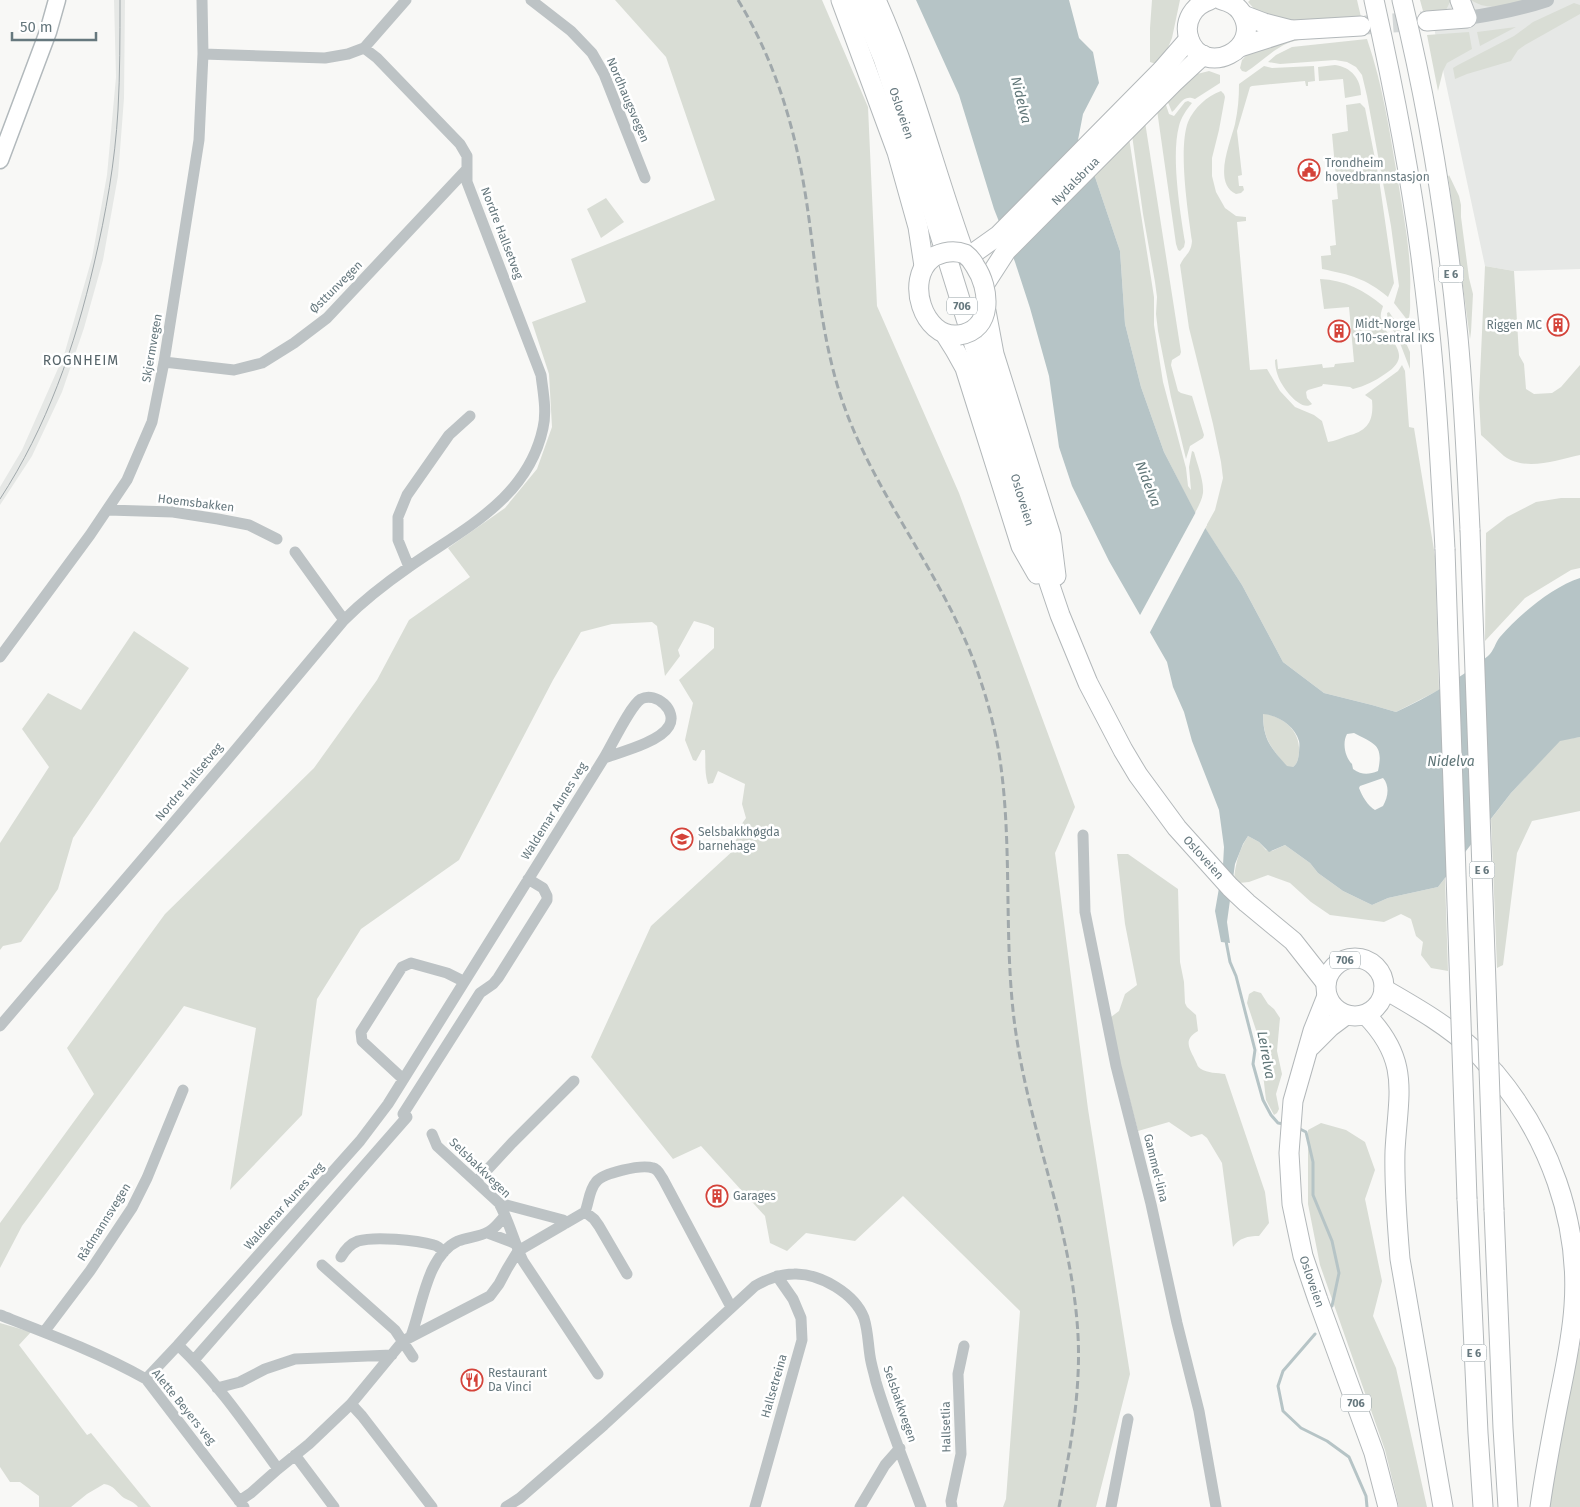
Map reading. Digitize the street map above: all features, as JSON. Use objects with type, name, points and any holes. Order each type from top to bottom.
[{"type":"highway","name":"706","points":[[841,0],[897,152],[929,261],[918,285],[921,303],[930,321],[939,330],[952,334],[964,334],[982,321],[987,302],[984,285],[978,270],[967,256],[902,64],[876,0]]},
{"type":"highway","name":"Osloveien","points":[[859,0],[883,58],[913,148],[1014,475],[1060,615],[1088,683],[1104,715],[1133,766],[1160,806],[1211,867],[1241,898],[1293,941],[1320,953],[1346,959]]},
{"type":"highway","points":[[1210,0],[1189,8],[1187,26],[1189,39],[1197,51],[1209,58],[1223,58],[1240,47],[1293,30],[1361,26]]},
{"type":"highway","name":"E 6","points":[[1374,0],[1406,161],[1423,274],[1438,426],[1445,549],[1467,1199],[1477,1424],[1483,1507]]},
{"type":"highway","name":"E 6","points":[[1402,0],[1429,127],[1450,264],[1458,347],[1470,530],[1494,1210],[1508,1507]]},
{"type":"highway","points":[[1426,20],[1466,18],[1460,0]]},
{"type":"highway","points":[[1234,5],[1264,23],[1293,30]]},
{"type":"highway","points":[[1234,5],[1245,21],[1246,34],[1240,47]]},
{"type":"highway","name":"706","points":[[1168,76],[1189,39]]},
{"type":"highway","name":"706","points":[[1168,76],[1203,55]]},
{"type":"highway","name":"Nydalsbrua","points":[[967,256],[999,235],[1168,76]]},
{"type":"highway","name":"Nydalsbrua","points":[[984,285],[1006,251],[1168,76]]},
{"type":"highway","points":[[929,261],[947,252],[958,252],[967,256]]},
{"type":"highway","name":"706","points":[[986,311],[994,354],[1051,536],[1060,615]]},
{"type":"highway","name":"706","points":[[952,334],[955,350],[965,368],[1021,546],[1060,615]]},
{"type":"highway","name":"Osloveien","points":[[1293,941],[1327,989],[1312,1031],[1309,1048],[1300,1071],[1293,1101],[1289,1153],[1292,1204],[1304,1256],[1318,1300],[1374,1453],[1388,1507]]},
{"type":"highway","name":"706","points":[[1346,1015],[1335,1009],[1327,989],[1329,973],[1346,959],[1362,959],[1375,966],[1382,976],[1384,990]]},
{"type":"highway","points":[[1346,1015],[1366,1015],[1372,1012],[1380,1002],[1384,990],[1442,1023],[1476,1052],[1504,1084],[1526,1115],[1544,1146],[1557,1181],[1571,1234],[1574,1257],[1575,1305],[1540,1507]]},
{"type":"highway","name":"Osloveien","points":[[1309,1048],[1330,1027],[1346,1015]]},
{"type":"highway","points":[[1366,1015],[1387,1042],[1397,1067],[1400,1098],[1395,1152],[1400,1258],[1443,1507]]},
{"type":"main road","points":[[0,160],[48,32],[57,0]]},
{"type":"street","name":"Skjermvegen","points":[[0,657],[108,510],[127,480],[152,422],[164,362],[199,140],[203,54],[202,0]]},
{"type":"street","points":[[203,54],[325,58],[348,54],[364,48],[406,0]]},
{"type":"street","name":"Nordhaugsvegen","points":[[531,0],[570,31],[592,53],[604,74],[645,178]]},
{"type":"street","points":[[1466,18],[1500,14],[1547,0]]},
{"type":"street","name":"Nordre Hallsetveg","points":[[0,1026],[344,620],[364,600],[496,506],[516,485],[538,446],[544,426],[544,400],[541,375],[467,182],[467,156],[460,144],[377,58],[364,48]]},
{"type":"street","name":"Østtunvegen","points":[[164,362],[234,370],[262,363],[327,318],[466,169]]},
{"type":"street","points":[[409,567],[398,540],[398,517],[407,494],[449,435],[470,416]]},
{"type":"street","name":"Hoemsbakken","points":[[108,510],[173,512],[218,519],[248,525],[276,538]]},
{"type":"street","points":[[296,552],[344,620]]},
{"type":"street","name":"Waldemar Aunes veg","points":[[146,1379],[178,1346],[360,1141],[388,1104],[463,981],[604,758],[633,707],[648,697],[657,698],[669,710],[672,720],[662,735],[634,748],[604,758]]},
{"type":"street","name":"Gammel-lina","points":[[1083,835],[1085,912],[1116,1066],[1151,1204],[1177,1323],[1199,1411],[1216,1507]]},
{"type":"street","name":"Waldemar Aunes veg","points":[[194,1360],[405,1115],[480,994],[498,978],[546,900],[547,896],[543,888],[528,879]]},
{"type":"street","points":[[403,1080],[362,1041],[361,1032],[402,966],[411,964],[447,973],[463,981]]},
{"type":"street","points":[[476,1182],[574,1081]]},
{"type":"street","name":"Rådmannsvegen","points":[[44,1332],[90,1271],[132,1208],[147,1178],[183,1090]]},
{"type":"street","name":"Selsbakkvegen","points":[[432,1134],[437,1146],[499,1203],[516,1247],[598,1374]]},
{"type":"street","points":[[407,1339],[490,1296],[516,1247],[585,1212],[592,1188],[598,1179],[605,1175],[636,1168],[654,1168],[663,1179],[731,1307]]},
{"type":"street","points":[[499,1203],[563,1220],[566,1223]]},
{"type":"street","points":[[585,1212],[599,1226],[627,1274]]},
{"type":"street","points":[[242,1504],[251,1493],[352,1404],[407,1339],[430,1276],[444,1252],[458,1241],[488,1233],[505,1216]]},
{"type":"street","points":[[488,1233],[516,1247]]},
{"type":"street","points":[[341,1257],[345,1250],[358,1241],[373,1239],[401,1240],[435,1246],[444,1252]]},
{"type":"street","points":[[322,1265],[407,1339],[413,1357]]},
{"type":"street","name":"Selsbakkvegen","points":[[506,1507],[520,1498],[604,1425],[755,1286],[766,1279],[796,1273],[819,1279],[846,1294],[856,1304],[863,1316],[876,1382],[921,1507]]},
{"type":"street","name":"Hallsetreina","points":[[755,1507],[802,1340],[801,1318],[792,1299],[777,1276]]},
{"type":"street","name":"Alette Beyers veg","points":[[0,1316],[44,1332],[130,1369],[146,1379],[242,1504]]},
{"type":"street","points":[[178,1346],[194,1360],[217,1388],[278,1469]]},
{"type":"street","name":"Hallsetlia","points":[[952,1507],[951,1501],[961,1449],[958,1374],[964,1346]]},
{"type":"street","points":[[217,1388],[240,1382],[265,1369],[295,1359],[392,1356]]},
{"type":"street","points":[[352,1404],[432,1507]]},
{"type":"street","points":[[1111,1507],[1128,1419]]},
{"type":"street","points":[[860,1507],[886,1465],[900,1448]]},
{"type":"street","points":[[295,1456],[334,1507]]},
{"type":"shaded area","points":[[114,0],[125,0],[124,98],[118,176],[103,260],[84,328],[62,392],[32,456],[0,505],[0,487],[22,450],[64,355],[92,258],[107,175],[116,77]]},
{"type":"shaded area","points":[[615,0],[822,0],[868,107],[877,306],[959,493],[1075,807],[1055,853],[1088,1109],[1130,1374],[1096,1507],[1003,1507],[1006,1499],[1020,1311],[903,1196],[855,1241],[806,1233],[787,1251],[770,1243],[765,1216],[701,1146],[673,1159],[591,1057],[651,926],[736,848],[735,843],[741,825],[746,818],[742,804],[745,784],[718,771],[713,783],[708,784],[705,750],[702,750],[696,761],[693,760],[685,740],[693,703],[679,680],[714,648],[714,628],[694,621],[678,650],[680,656],[665,676],[657,626],[652,622],[612,624],[581,632],[553,680],[459,860],[361,929],[317,999],[302,1115],[230,1190],[256,1028],[184,1006],[22,1226],[0,1268],[0,1223],[94,1094],[67,1048],[165,914],[314,768],[377,680],[409,620],[470,577],[448,548],[505,508],[537,469],[552,427],[549,374],[532,322],[586,302],[571,259],[715,200],[666,57]]},
{"type":"shaded area","points":[[1152,0],[1180,0],[1172,38],[1167,50],[1156,64],[1150,62]]},
{"type":"shaded area","points":[[1250,0],[1357,0],[1361,17],[1289,23],[1258,13],[1248,2]]},
{"type":"shaded area","points":[[1420,0],[1451,0],[1446,10],[1423,11]]},
{"type":"shaded area","points":[[1428,0],[1580,0],[1580,269],[1514,271],[1485,266]]},
{"type":"shaded area","points":[[1471,0],[1525,0],[1491,7]]},
{"type":"shaded area","points":[[1574,3],[1580,5],[1580,14],[1525,45],[1518,50],[1511,61],[1455,79],[1453,68],[1514,36],[1533,22]]},
{"type":"shaded area","points":[[1516,27],[1480,46],[1477,32]]},
{"type":"shaded area","points":[[1469,32],[1472,49],[1447,63],[1438,91],[1427,35]]},
{"type":"shaded area","points":[[1325,37],[1288,43],[1246,72],[1240,68],[1242,60],[1252,49],[1275,40]]},
{"type":"shaded area","points":[[1367,39],[1386,110],[1405,223],[1410,280],[1410,311],[1408,321],[1394,303],[1399,286],[1391,226],[1362,75],[1356,67],[1347,62],[1335,60],[1280,64],[1268,62],[1276,55],[1292,47]]},
{"type":"shaded area","points":[[1335,65],[1346,68],[1354,75],[1361,89],[1361,95],[1345,98],[1343,79],[1319,81],[1318,67]]},
{"type":"shaded area","points":[[1264,66],[1272,68],[1314,66],[1315,81],[1308,82],[1308,86],[1306,86],[1305,81],[1250,87],[1237,131],[1242,175],[1238,176],[1239,186],[1243,186],[1244,190],[1236,194],[1229,189],[1225,181],[1224,172],[1227,151],[1237,114],[1239,84]]},
{"type":"shaded area","points":[[1209,71],[1220,75],[1220,83],[1195,99],[1184,99],[1172,112],[1167,100],[1197,74]]},
{"type":"shaded area","points":[[1221,91],[1225,97],[1212,158],[1212,176],[1216,192],[1225,208],[1236,216],[1246,217],[1246,221],[1237,222],[1250,370],[1267,369],[1280,391],[1295,407],[1314,415],[1322,421],[1328,442],[1354,434],[1365,428],[1371,419],[1372,400],[1365,395],[1398,371],[1402,365],[1405,371],[1409,427],[1414,428],[1435,556],[1439,690],[1396,712],[1324,693],[1283,662],[1242,585],[1205,528],[1215,510],[1223,478],[1213,424],[1189,328],[1180,265],[1189,251],[1192,241],[1185,181],[1184,148],[1188,122],[1197,107],[1206,99]]},
{"type":"shaded area","points":[[1165,102],[1169,114],[1174,116],[1185,102],[1192,103],[1180,123],[1176,152],[1177,184],[1185,242],[1184,247],[1180,251],[1176,244],[1157,110]]},
{"type":"shaded area","points":[[1360,103],[1365,108],[1379,179],[1394,283],[1388,297],[1372,285],[1357,278],[1322,269],[1321,256],[1331,255],[1330,246],[1336,245],[1332,200],[1338,199],[1332,134],[1348,131],[1346,105]]},
{"type":"shaded area","points":[[1145,122],[1181,352],[1180,355],[1172,360],[1171,365],[1178,391],[1192,396],[1204,435],[1203,438],[1190,446],[1186,459],[1158,331],[1157,297],[1132,135]]},
{"type":"shaded area","points":[[1129,138],[1154,297],[1154,325],[1163,382],[1186,468],[1188,486],[1191,490],[1189,467],[1192,451],[1194,452],[1200,472],[1203,488],[1200,503],[1195,513],[1164,452],[1141,387],[1125,324],[1120,251],[1094,174]]},
{"type":"shaded area","points":[[1449,175],[1461,205],[1469,278],[1473,294],[1470,339],[1448,177]]},
{"type":"shaded area","points":[[606,198],[624,222],[601,238],[587,209]]},
{"type":"shaded area","points":[[1485,266],[1514,271],[1519,355],[1524,364],[1526,389],[1534,394],[1552,393],[1561,387],[1580,365],[1580,455],[1551,462],[1522,463],[1504,456],[1481,435],[1479,398]]},
{"type":"shaded area","points":[[1320,279],[1338,281],[1354,287],[1369,295],[1383,306],[1381,318],[1399,353],[1394,367],[1374,381],[1362,386],[1353,389],[1323,384],[1308,390],[1306,392],[1307,398],[1312,404],[1308,406],[1297,402],[1283,386],[1277,374],[1275,360],[1277,359],[1278,369],[1322,364],[1323,368],[1334,367],[1335,364],[1354,362],[1349,307],[1324,309]]},
{"type":"shaded area","points":[[1389,312],[1398,325],[1410,352],[1410,369],[1398,338],[1388,322],[1387,313]]},
{"type":"shaded area","points":[[1561,498],[1580,498],[1580,568],[1571,570],[1525,598],[1485,641],[1486,533],[1507,517],[1536,502]]},
{"type":"shaded area","points":[[134,631],[189,668],[73,838],[58,889],[21,942],[3,946],[0,950],[0,843],[49,767],[22,729],[48,693],[81,710]]},
{"type":"shaded area","points":[[1263,713],[1278,718],[1290,726],[1294,732],[1299,745],[1299,753],[1297,762],[1293,767],[1287,767],[1269,743],[1264,730]]},
{"type":"shaded area","points":[[1580,737],[1580,811],[1532,821],[1517,853],[1503,965],[1497,968],[1491,819],[1511,793],[1560,740]]},
{"type":"shaded area","points":[[1248,836],[1259,842],[1266,850],[1272,851],[1285,845],[1343,891],[1372,905],[1388,898],[1438,887],[1445,878],[1448,971],[1431,968],[1421,955],[1423,942],[1416,936],[1411,919],[1401,914],[1384,922],[1330,915],[1311,902],[1290,883],[1268,875],[1249,882],[1239,883],[1234,878],[1236,867],[1240,851]]},
{"type":"shaded area","points":[[1117,854],[1128,854],[1178,889],[1180,962],[1184,982],[1185,1003],[1196,1015],[1198,1031],[1190,1038],[1190,1049],[1201,1069],[1225,1074],[1265,1192],[1269,1223],[1259,1236],[1244,1238],[1233,1247],[1222,1163],[1207,1138],[1202,1134],[1191,1137],[1169,1122],[1138,1131],[1110,1024],[1111,1017],[1119,1011],[1125,994],[1137,985],[1125,924]]},
{"type":"shaded area","points":[[1254,991],[1261,993],[1280,1018],[1277,1051],[1282,1074],[1276,1094],[1279,1109],[1274,1115],[1266,1100],[1259,1039],[1247,1003],[1249,994]]},
{"type":"shaded area","points":[[1321,1123],[1346,1130],[1365,1142],[1375,1170],[1365,1199],[1382,1281],[1373,1316],[1396,1368],[1427,1507],[1399,1507],[1385,1450],[1320,1265],[1308,1204],[1308,1130]]},
{"type":"shaded area","points":[[0,1323],[31,1332],[19,1345],[87,1435],[91,1433],[151,1507],[138,1507],[113,1488],[104,1484],[87,1494],[71,1507],[39,1507],[39,1496],[20,1482],[10,1482],[0,1467]]},
{"type":"shaded area","points":[[1580,1345],[1580,1507],[1550,1507],[1554,1449]]},
{"type":"water","name":"Nidelva","points":[[916,0],[1069,0],[1079,38],[1093,52],[1099,83],[1083,114],[1078,140],[1094,174],[1120,251],[1125,324],[1141,387],[1164,452],[1195,512],[1242,585],[1283,662],[1324,693],[1396,712],[1444,687],[1477,664],[1490,654],[1500,637],[1526,611],[1558,588],[1580,578],[1580,737],[1560,741],[1511,793],[1438,887],[1388,898],[1372,905],[1343,891],[1285,845],[1269,852],[1259,842],[1248,836],[1235,864],[1227,922],[1230,943],[1221,942],[1215,911],[1223,865],[1224,847],[1219,810],[1192,741],[1184,712],[1173,687],[1167,662],[1109,561],[1072,486],[1059,447],[1049,376],[1030,308],[1015,262],[994,209],[959,95]],"holes":[[[1263,714],[1285,722],[1297,736],[1299,753],[1297,762],[1293,767],[1287,766],[1269,743],[1264,731]],[[1354,733],[1376,746],[1380,755],[1378,771],[1365,774],[1353,769],[1345,750],[1347,734]],[[1383,778],[1387,784],[1388,792],[1383,806],[1375,810],[1372,808],[1359,788]]]},
{"type":"pier","points":[[1197,510],[1207,525],[1149,634],[1139,617]]},
{"type":"waterway","name":"Leirelva","points":[[1226,941],[1230,962],[1236,976],[1255,1050],[1253,1064],[1263,1100],[1271,1115],[1278,1123],[1284,1124]]},
{"type":"waterway","name":"Leirelva","points":[[1298,1128],[1306,1132],[1313,1162],[1313,1195],[1332,1241],[1339,1273],[1332,1306]]},
{"type":"waterway","name":"Leirelva","points":[[1315,1334],[1283,1371],[1278,1386],[1283,1411],[1301,1428],[1327,1441],[1349,1457],[1366,1496],[1367,1507]]},
{"type":"tunnel","points":[[1365,25],[1422,21]]},
{"type":"tram line","points":[[0,499],[32,443],[58,385],[78,325],[94,264],[109,187],[117,129],[120,0]]},
{"type":"railway","points":[[738,0],[751,22],[772,69],[795,142],[805,192],[827,344],[840,394],[854,431],[871,466],[929,569],[965,639],[983,687],[995,732],[1004,799],[1009,956],[1014,1019],[1020,1059],[1067,1255],[1078,1335],[1076,1400],[1071,1443],[1059,1507]]},
{"type":"place","name":"Trondheim hovedbrannstasjon","points":[[1309,170]]},
{"type":"place","name":"Riggen MC","points":[[1558,325]]},
{"type":"place","name":"Midt-Norge 110-sentral IKS","points":[[1339,331]]},
{"type":"place","name":"Selsbakkhøgda barnehage","points":[[682,839]]},
{"type":"place","name":"Garages","points":[[717,1196]]},
{"type":"place","name":"Restaurant Da Vinci","points":[[472,1380]]},
{"type":"district","name":"ROGNHEIM","points":[[81,360]]}]
